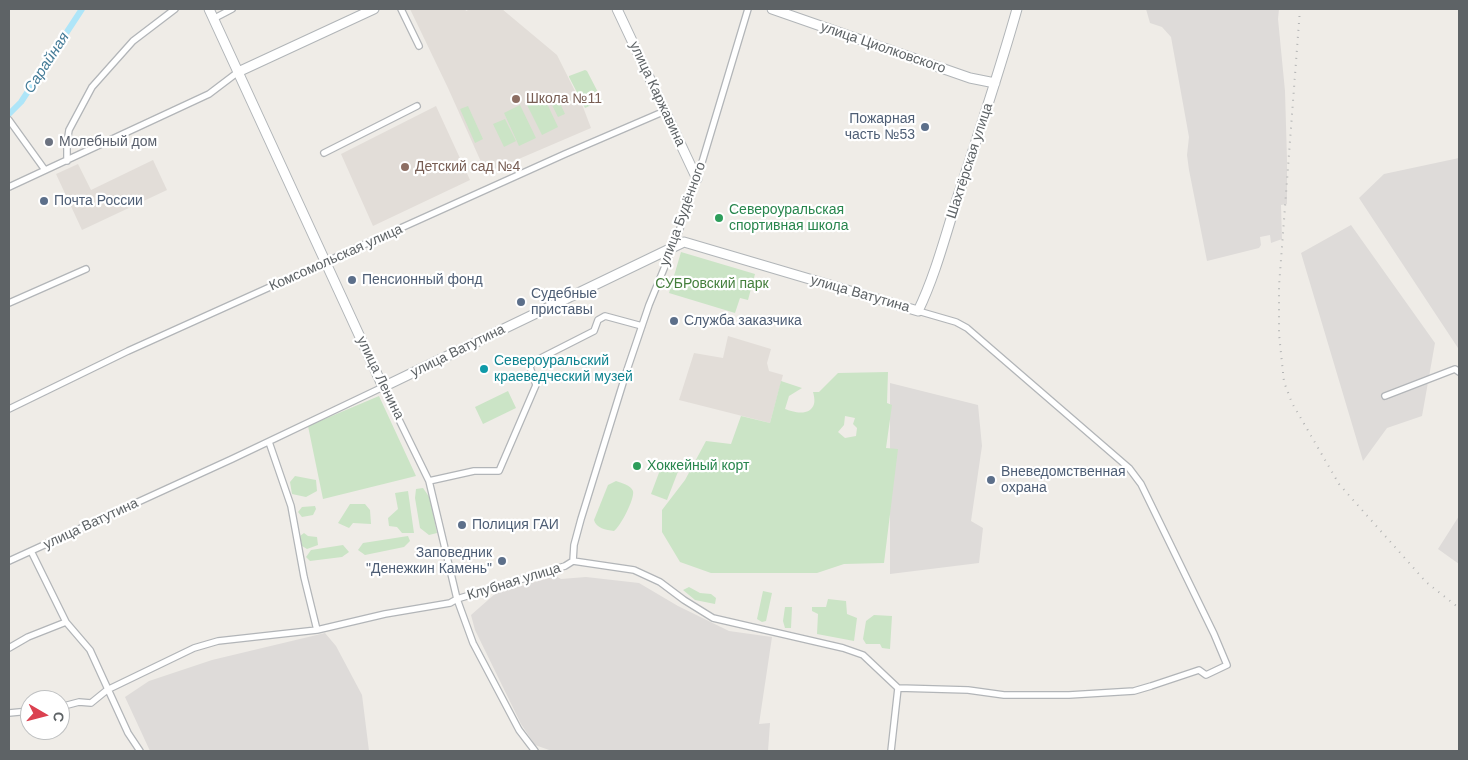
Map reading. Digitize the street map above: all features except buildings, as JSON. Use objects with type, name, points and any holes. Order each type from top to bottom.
[{"type":"main road","name":"улица Ленина","points":[[208,9],[383,387]]},
{"type":"main road","points":[[238,72],[374,9]]},
{"type":"main road","name":"улица Каржавина","points":[[617,9],[697,179]]},
{"type":"main road","name":"улица Циолковского","points":[[772,9],[970,78],[995,83]]},
{"type":"main road","name":"Шахтёрская улица","points":[[918,311],[927,293],[1017,9]]},
{"type":"main road","name":"улица Ватутина","points":[[383,387],[684,242],[918,311]]},
{"type":"street","points":[[68,161],[67,143],[69,130],[92,87],[132,41],[176,9]]},
{"type":"street","points":[[213,19],[232,9]]},
{"type":"street","points":[[401,9],[419,46]]},
{"type":"street","name":"улица Будённого","points":[[573,561],[574,545],[581,519],[642,326],[677,237],[697,179],[748,9]]},
{"type":"street","points":[[9,187],[209,94],[238,72]]},
{"type":"street","points":[[324,153],[416,106]]},
{"type":"street","name":"Комсомольская улица","points":[[9,409],[128,351],[565,154],[665,111]]},
{"type":"street","points":[[10,122],[46,170]]},
{"type":"street","points":[[9,304],[86,269]]},
{"type":"street","points":[[891,751],[898,688],[968,690],[1004,695],[1069,695],[1134,691],[1199,670],[1206,675],[1227,664],[1141,484],[1129,468],[967,328],[956,322],[918,311]]},
{"type":"street","points":[[429,481],[474,471],[499,471],[536,385],[530,367],[532,362],[594,331],[598,320],[605,316],[642,326]]},
{"type":"street","points":[[1385,396],[1455,369],[1459,372]]},
{"type":"street","name":"улица Ватутина","points":[[9,561],[269,442],[383,387]]},
{"type":"street","name":"улица Ленина","points":[[383,387],[429,481],[457,599],[473,643],[519,730],[535,751]]},
{"type":"street","points":[[269,442],[291,506],[304,577],[317,630]]},
{"type":"street","points":[[31,551],[66,622],[90,650],[128,733],[140,751]]},
{"type":"street","name":"Клубная улица","points":[[70,704],[91,703],[107,690],[194,648],[218,641],[317,630],[385,614],[450,603],[457,599],[565,566],[573,561],[634,570],[660,582],[713,618],[843,648],[863,655],[898,688]]},
{"type":"street","points":[[9,648],[28,637],[66,622]]},
{"type":"shaded area","name":"Школа №11","points":[[410,9],[465,9],[466,11],[471,9],[502,9],[557,55],[583,107],[591,128],[486,173]]},
{"type":"shaded area","points":[[1146,9],[1279,9],[1278,19],[1285,91],[1287,160],[1287,204],[1281,205],[1282,239],[1271,243],[1270,235],[1260,237],[1261,245],[1259,248],[1207,261],[1189,170],[1187,155],[1189,137],[1171,37],[1162,27],[1150,23]]},
{"type":"shaded area","name":"Детский сад №4","points":[[436,106],[470,180],[373,226],[341,154]]},
{"type":"shaded area","points":[[1459,158],[1458,348],[1359,198],[1384,174]]},
{"type":"shaded area","points":[[153,160],[167,190],[82,230],[56,174],[78,164],[91,190]]},
{"type":"shaded area","points":[[1351,225],[1435,343],[1422,416],[1387,428],[1363,461],[1301,253]]},
{"type":"shaded area","points":[[728,336],[771,349],[767,363],[769,371],[783,375],[770,423],[679,400],[694,353],[723,358]]},
{"type":"shaded area","points":[[890,383],[978,405],[982,446],[971,521],[983,528],[979,563],[890,574]]},
{"type":"shaded area","points":[[1459,516],[1459,564],[1438,549]]},
{"type":"shaded area","points":[[556,576],[561,579],[586,577],[639,583],[678,606],[729,631],[772,637],[759,724],[770,723],[768,751],[552,751],[535,745],[521,724],[475,630],[471,615],[496,593]]},
{"type":"shaded area","points":[[325,633],[336,646],[362,695],[369,751],[150,751],[125,697],[149,681],[212,660]]},
{"type":"green space","points":[[585,70],[602,100],[585,108],[569,76]]},
{"type":"green space","points":[[543,95],[558,127],[542,135],[526,103]]},
{"type":"green space","points":[[558,99],[565,114],[558,117],[551,103]]},
{"type":"green space","points":[[520,105],[536,138],[519,146],[504,113]]},
{"type":"green space","points":[[468,106],[483,139],[475,143],[460,109]]},
{"type":"green space","points":[[505,119],[516,141],[504,147],[493,124]]},
{"type":"green space","name":"СУБРовский парк","points":[[681,252],[755,274],[748,300],[740,298],[735,313],[669,293]]},
{"type":"green space","points":[[888,372],[887,403],[892,405],[886,448],[898,449],[884,563],[844,564],[817,573],[711,573],[680,562],[662,532],[662,510],[685,480],[706,441],[731,444],[741,416],[770,423],[781,381],[802,388],[789,396],[785,409],[801,412],[809,411],[814,403],[813,392],[819,392],[838,373]],"holes":[[[845,416],[855,418],[853,424],[857,428],[856,436],[845,438],[838,432],[844,425]]]},
{"type":"green space","points":[[508,391],[516,408],[483,424],[475,407]]},
{"type":"green space","points":[[379,396],[416,476],[323,499],[308,426]]},
{"type":"green space","points":[[663,462],[679,469],[667,500],[651,494]]},
{"type":"green space","points":[[295,476],[316,480],[317,491],[306,497],[292,494],[290,482]]},
{"type":"green space","points":[[616,481],[630,487],[633,495],[620,524],[614,531],[599,527],[594,520],[608,485]]},
{"type":"green space","points":[[423,488],[430,498],[437,533],[429,535],[420,528],[415,498],[416,489]]},
{"type":"green space","points":[[408,491],[414,533],[402,533],[397,527],[389,526],[388,518],[398,509],[395,493]]},
{"type":"green space","points":[[350,504],[365,504],[370,510],[371,524],[353,523],[349,528],[338,523]]},
{"type":"green space","points":[[315,506],[316,509],[313,515],[302,517],[298,512],[302,507]]},
{"type":"green space","points":[[304,533],[308,536],[317,537],[318,545],[307,549],[302,546],[300,536]]},
{"type":"green space","points":[[408,536],[410,541],[404,547],[365,555],[358,550],[363,543]]},
{"type":"green space","points":[[343,545],[349,552],[342,557],[310,561],[306,557],[311,550]]},
{"type":"green space","points":[[689,587],[700,593],[711,594],[716,598],[715,604],[695,600],[683,590]]},
{"type":"green space","points":[[763,591],[772,593],[766,621],[762,622],[757,619]]},
{"type":"green space","points":[[828,599],[846,601],[847,614],[857,618],[854,641],[817,634],[818,614],[812,611],[812,607],[826,607]]},
{"type":"green space","points":[[785,607],[792,607],[791,628],[785,628],[783,621]]},
{"type":"green space","points":[[874,615],[892,616],[890,649],[882,648],[880,644],[866,644],[863,639],[866,621]]},
{"type":"waterway","name":"Сарайная","points":[[9,114],[21,102],[82,9]]},
{"type":"railway","points":[[1300,9],[1279,286],[1279,334],[1284,382],[1292,403],[1339,484],[1426,582],[1459,608]]},
{"type":"place","name":"Школа №11","points":[[516,99]]},
{"type":"place","name":"Пожарная часть №53","points":[[925,127]]},
{"type":"place","name":"Молебный дом","points":[[49,142]]},
{"type":"place","name":"Детский сад №4","points":[[405,167]]},
{"type":"place","name":"Почта России","points":[[44,201]]},
{"type":"place","name":"Североуральская спортивная школа","points":[[719,218]]},
{"type":"place","name":"Пенсионный фонд","points":[[352,280]]},
{"type":"place","name":"Судебные приставы","points":[[521,302]]},
{"type":"place","name":"Служба заказчика","points":[[674,321]]},
{"type":"place","name":"Североуральский краеведческий музей","points":[[484,369]]},
{"type":"place","name":"Хоккейный корт","points":[[637,466]]},
{"type":"place","name":"Вневедомственная охрана","points":[[991,480]]},
{"type":"place","name":"Полиция ГАИ","points":[[462,525]]},
{"type":"place","name":"Заповедник \"Денежкин Камень\"","points":[[502,561]]}]
